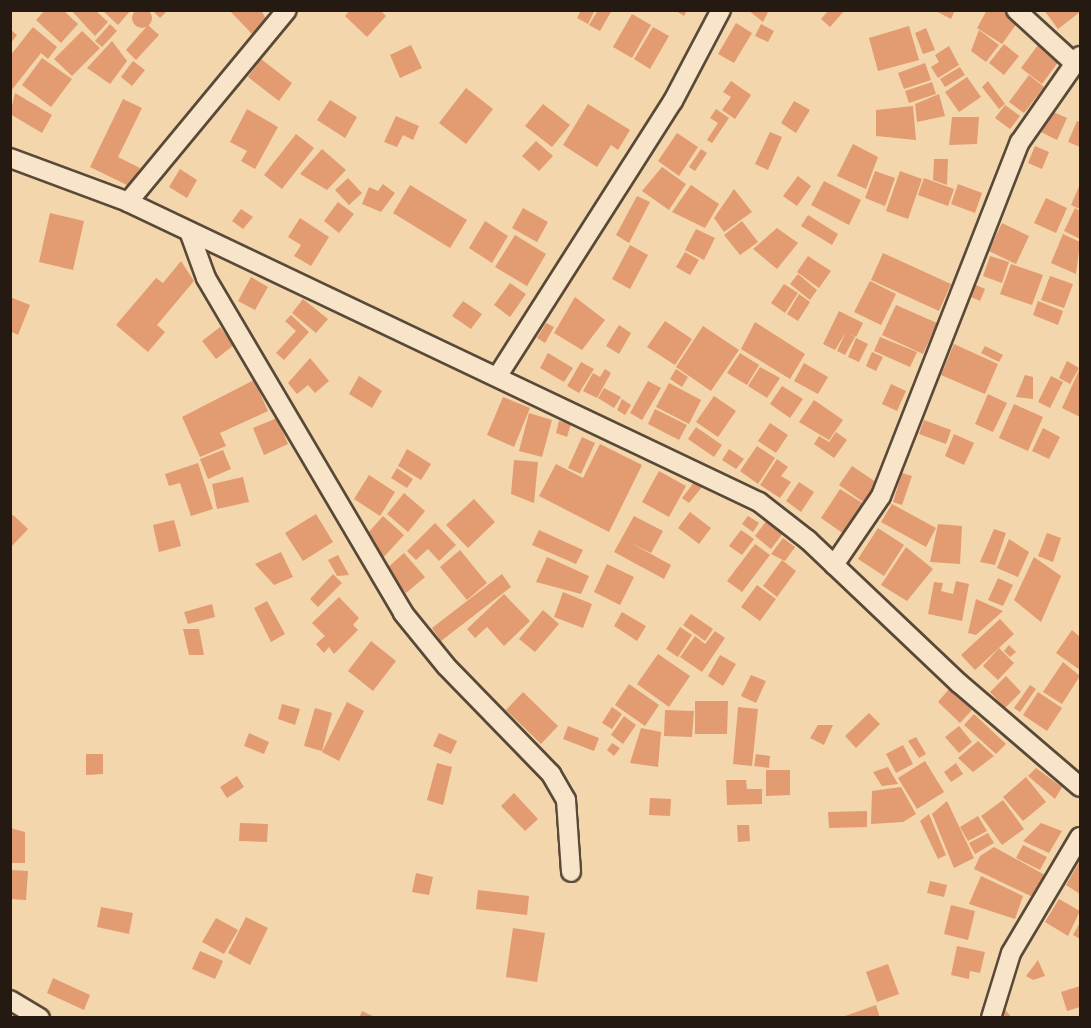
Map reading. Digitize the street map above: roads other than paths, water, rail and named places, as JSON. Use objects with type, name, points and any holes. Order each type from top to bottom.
[{"type":"street","points":[[128,202],[287,10]]},
{"type":"street","points":[[497,377],[673,101],[721,10]]},
{"type":"street","points":[[834,565],[881,496],[1020,142],[1077,60],[1016,10]]},
{"type":"street","points":[[10,158],[128,202],[190,234],[759,502],[834,565],[1080,784]]},
{"type":"street","points":[[190,234],[206,278],[403,613],[446,666],[551,774],[566,800],[571,872]]},
{"type":"street","points":[[991,1017],[1011,953],[1080,837]]},
{"type":"street","points":[[10,1000],[40,1017]]}]
